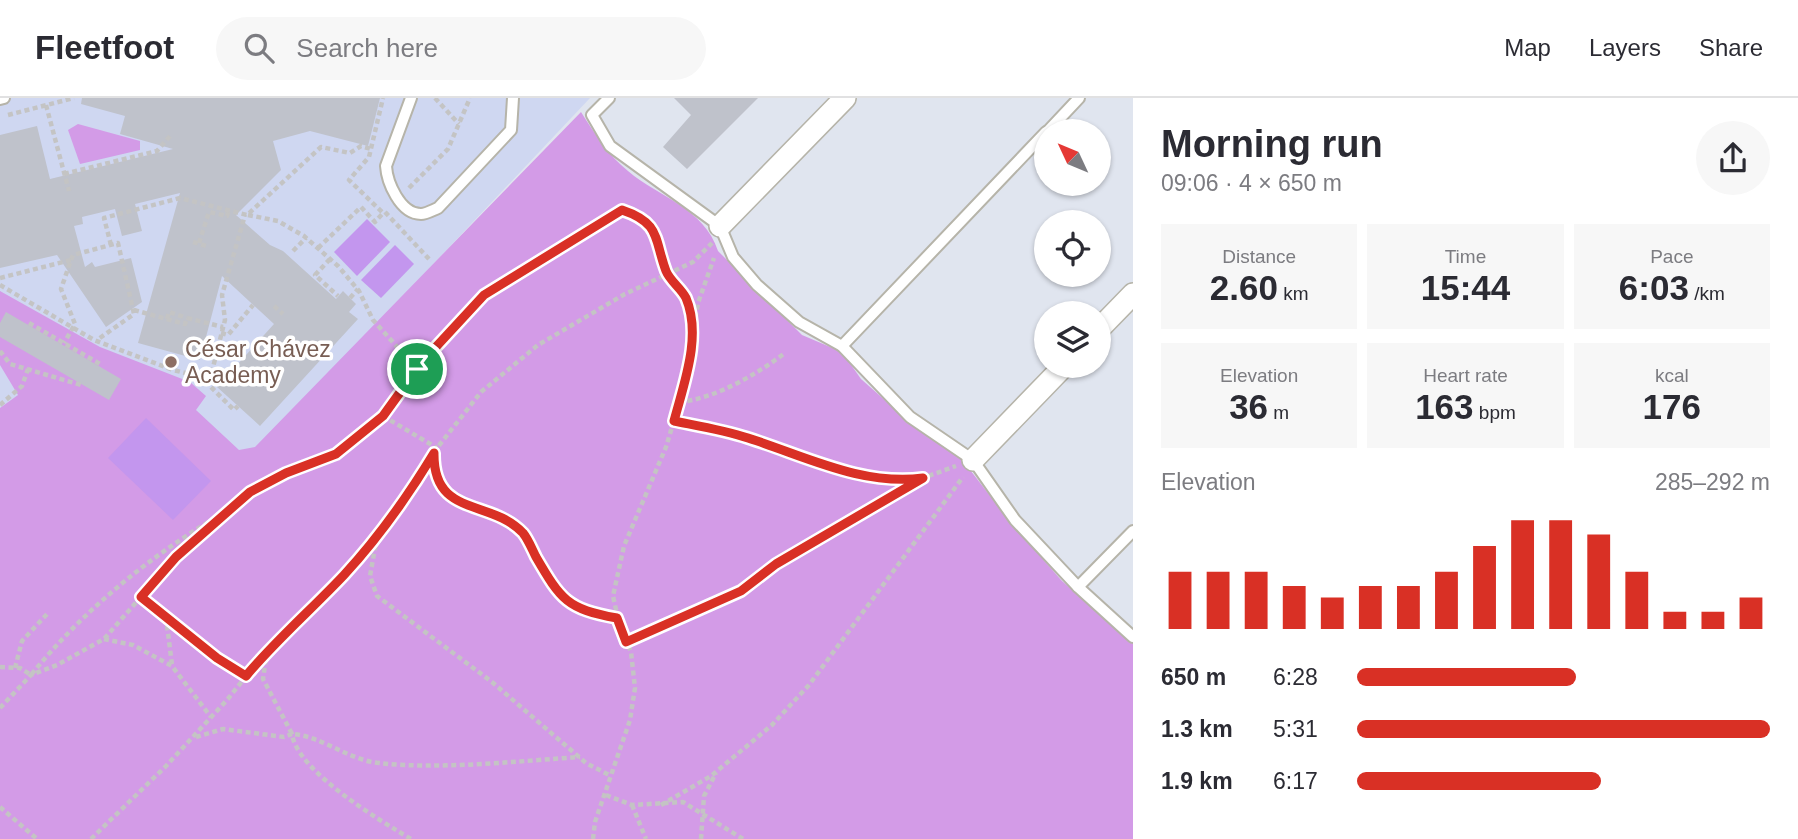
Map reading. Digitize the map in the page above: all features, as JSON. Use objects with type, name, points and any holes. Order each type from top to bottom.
[{"type":"street","points":[[715,236],[845,98]]},
{"type":"street","points":[[1111,317],[1133,294]]},
{"type":"street","points":[[973,460],[1052,378]]},
{"type":"lane","points":[[411,98],[386,166],[387,177],[398,198],[412,211],[422,214],[438,208],[511,130],[513,98]]},
{"type":"lane","points":[[609,98],[592,116],[610,146],[715,236],[757,285],[799,322],[842,346],[910,417],[973,460],[1015,520],[1078,587],[1133,637]]},
{"type":"lane","points":[[1059,119],[1079,98]]},
{"type":"lane","points":[[842,346],[1034,146]]},
{"type":"lane","points":[[1078,587],[1133,531]]},
{"type":"path","points":[[0,117],[74,98]]},
{"type":"path","points":[[435,98],[459,124]]},
{"type":"path","points":[[318,249],[360,207],[375,222],[448,149],[470,98]]},
{"type":"path","points":[[46,105],[69,191]]},
{"type":"path","points":[[64,174],[157,150],[170,136]]},
{"type":"path","points":[[238,406],[234,410],[210,386],[210,379],[222,330],[222,295],[246,215],[321,147],[350,153],[361,146],[371,149]]},
{"type":"path","points":[[111,245],[103,218],[136,207],[180,198],[278,221],[306,238],[330,259],[358,289],[373,320],[417,369]]},
{"type":"path","points":[[0,667],[15,668],[31,675],[57,665],[104,639],[176,557],[250,492],[286,473],[336,454],[383,416],[417,369],[484,295],[622,210],[641,216],[657,234],[667,273],[686,298],[693,334]]},
{"type":"path","points":[[199,243],[209,212],[227,216],[228,212]]},
{"type":"path","points":[[383,213],[429,259]]},
{"type":"path","points":[[91,839],[192,738],[267,651],[345,574],[405,501],[435,450],[481,392],[538,345],[625,294],[693,262],[715,236]]},
{"type":"path","points":[[593,839],[595,821],[630,720],[635,688],[626,642],[612,596],[624,546],[666,447],[674,421],[698,303],[714,260],[715,236]]},
{"type":"path","points":[[293,251],[306,238]]},
{"type":"path","points":[[193,242],[206,246]]},
{"type":"path","points":[[64,343],[73,327],[61,289],[73,255],[118,243],[134,314],[97,341]]},
{"type":"path","points":[[330,259],[315,275],[338,296]]},
{"type":"path","points":[[0,278],[71,260]]},
{"type":"path","points":[[0,285],[97,341],[173,370],[210,379]]},
{"type":"path","points":[[350,298],[358,289]]},
{"type":"path","points":[[134,310],[185,324],[187,318],[222,330],[228,335],[253,305]]},
{"type":"path","points":[[274,306],[284,314]]},
{"type":"path","points":[[29,323],[100,364]]},
{"type":"path","points":[[0,351],[10,364],[82,385]]},
{"type":"path","points":[[679,402],[695,401],[768,366],[785,353]]},
{"type":"path","points":[[0,405],[22,387],[28,369]]},
{"type":"path","points":[[383,416],[435,450]]},
{"type":"path","points":[[674,421],[745,437],[870,477],[897,481],[923,478]]},
{"type":"path","points":[[435,450],[434,472],[444,491],[463,504],[505,521],[523,533],[555,591],[568,601],[587,613],[617,618]]},
{"type":"path","points":[[626,642],[741,591],[776,564],[923,478],[973,460]]},
{"type":"path","points":[[661,805],[719,769],[772,725],[809,685],[953,495],[973,460]]},
{"type":"path","points":[[0,708],[80,622],[131,576],[176,541],[228,510]]},
{"type":"path","points":[[378,534],[370,576],[377,596],[492,682],[580,757],[611,776]]},
{"type":"path","points":[[141,597],[217,658],[246,676]]},
{"type":"path","points":[[15,668],[22,641],[48,613]]},
{"type":"path","points":[[166,617],[172,666]]},
{"type":"path","points":[[104,639],[133,645],[172,666],[211,717]]},
{"type":"path","points":[[267,651],[263,679],[292,734],[294,747],[349,798],[411,839]]},
{"type":"path","points":[[192,738],[223,729],[284,737],[292,734],[377,763],[411,765],[580,757]]},
{"type":"path","points":[[701,839],[704,796],[719,769]]},
{"type":"path","points":[[605,795],[632,805],[683,802],[743,839]]},
{"type":"path","points":[[632,805],[646,839]]},
{"type":"path","points":[[0,807],[37,839]]},
{"type":"shaded area","name":"César Chávez Academy","points":[[0,98],[590,98],[240,469],[0,476]]},
{"type":"shaded area","points":[[581,112],[614,158],[640,180],[680,205],[703,224],[718,251],[802,335],[842,352],[861,379],[921,432],[960,457],[1012,524],[1062,581],[1133,643],[1133,839],[0,839],[0,408],[18,395],[0,365],[0,291],[100,347],[190,382],[206,396],[196,410],[239,450],[255,447]]},
{"type":"shaded area","points":[[78,124],[140,141],[140,150],[80,164],[68,130]]},
{"type":"shaded area","points":[[367,219],[390,242],[357,276],[334,252]]},
{"type":"shaded area","points":[[395,245],[414,264],[381,298],[361,280]]},
{"type":"shaded area","points":[[146,418],[211,481],[173,520],[108,458]]},
{"type":"building","points":[[82,98],[380,98],[368,146],[310,131],[273,141],[281,170],[236,215],[270,245],[283,251],[336,299],[343,291],[356,304],[349,312],[358,319],[260,426],[217,387],[274,324],[222,276],[200,360],[138,343],[180,193],[135,204],[142,231],[122,236],[115,209],[82,217],[83,224],[74,226],[85,267],[92,262],[95,267],[131,258],[142,302],[106,327],[57,255],[0,268],[0,135],[37,126],[50,179],[173,149],[120,134],[125,116],[81,104]]},
{"type":"building","points":[[674,98],[758,98],[687,169],[663,147],[691,115]]},
{"type":"building","points":[[6,312],[121,379],[109,400],[0,337],[0,323]]},
{"type":"place","name":"César Chávez Academy","points":[[171,362]]},
{"type":"route","points":[[622,210],[641,216],[657,234],[667,273],[686,298],[693,334],[685,384],[674,421],[745,437],[806,459],[870,477],[897,481],[923,478],[776,564],[741,591],[626,642],[617,618],[587,613],[555,591],[523,533],[505,521],[463,504],[444,491],[434,472],[434,453],[405,501],[345,574],[267,651],[246,676],[217,658],[141,597],[176,557],[250,492],[286,473],[336,454],[383,416],[417,369],[484,295],[622,210]]}]
